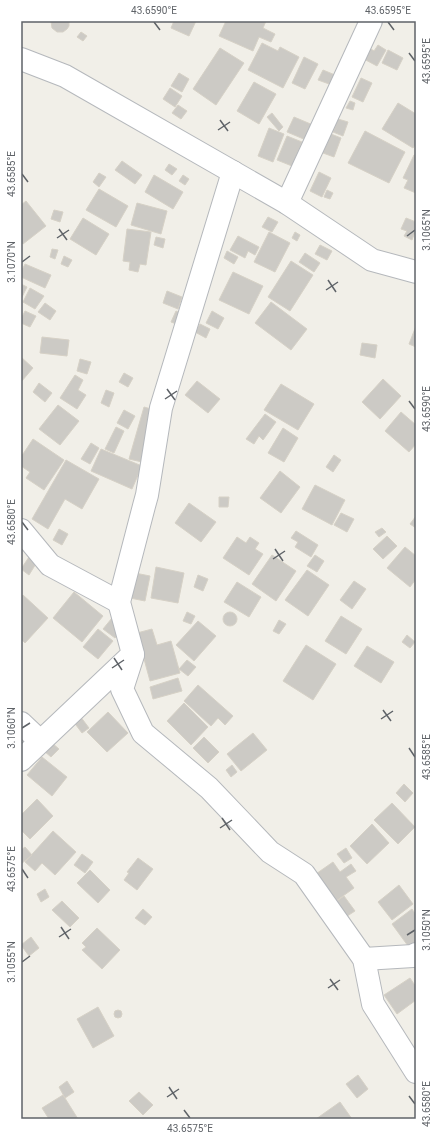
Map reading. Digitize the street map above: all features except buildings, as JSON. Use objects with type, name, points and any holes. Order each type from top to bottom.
[{"type":"street","points":[[287,203],[371,21]]},
{"type":"street","points":[[21,59],[65,76],[233,172],[287,203],[372,260],[416,272]]},
{"type":"street","points":[[233,172],[161,408],[147,495],[119,602],[133,654],[122,689],[143,733],[210,788],[270,852],[304,874],[364,959],[373,1004],[416,1072]]},
{"type":"street","points":[[21,530],[50,565],[119,602]]},
{"type":"street","points":[[21,760],[133,654]]},
{"type":"street","points":[[21,722],[40,742]]},
{"type":"street","points":[[364,959],[413,956],[416,954]]}]
